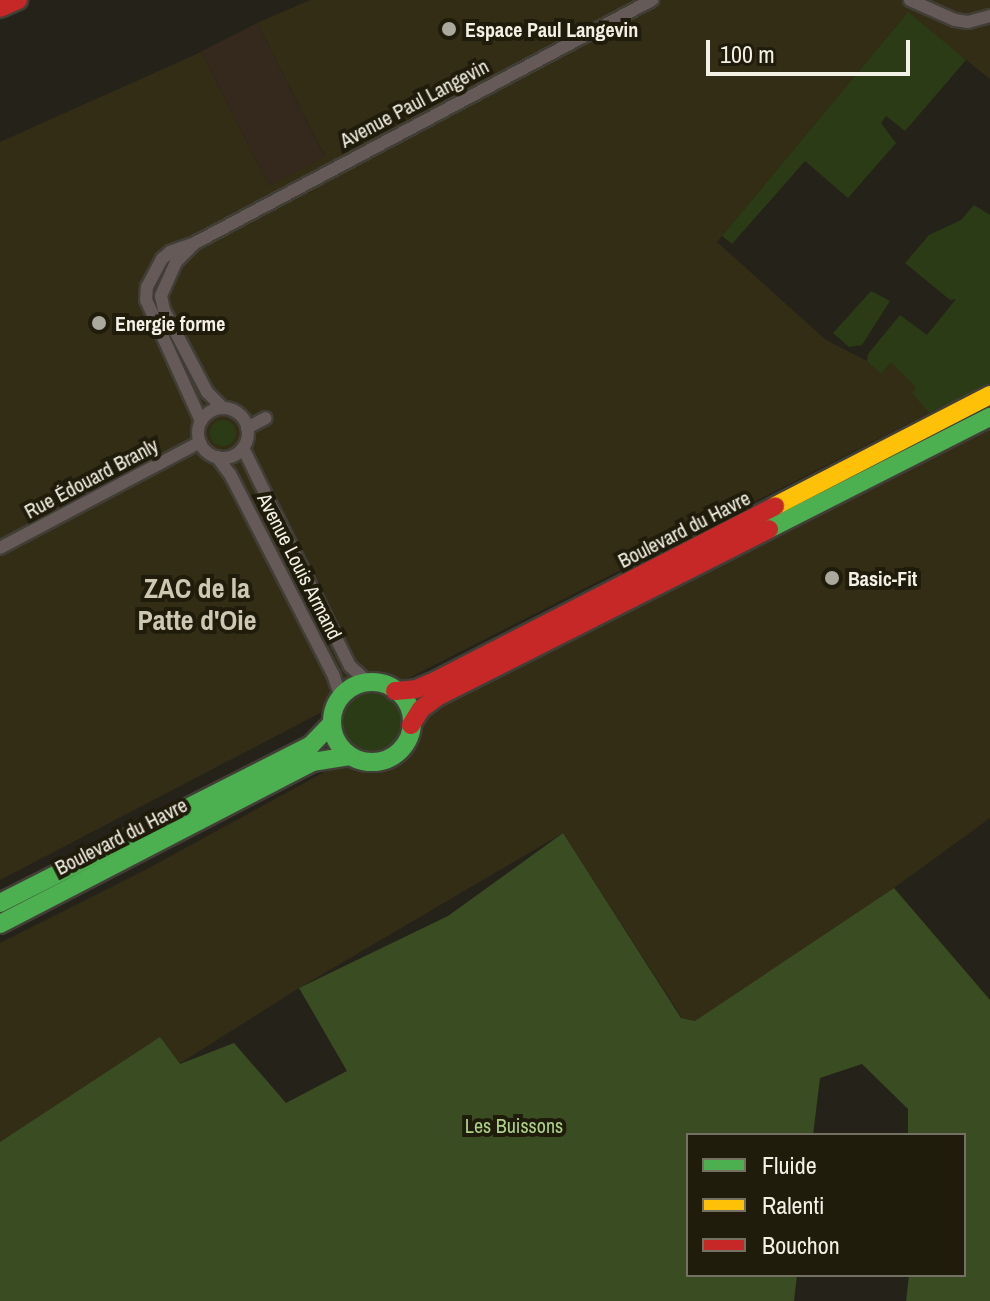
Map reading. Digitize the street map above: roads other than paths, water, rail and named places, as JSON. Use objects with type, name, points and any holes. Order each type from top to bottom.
[{"type":"main road","points":[[0,8],[18,0]]},
{"type":"main road","name":"Boulevard du Havre","points":[[395,691],[416,689],[439,679],[990,395]]},
{"type":"main road","name":"Boulevard du Havre","points":[[0,924],[312,762],[350,756],[369,762],[390,757],[406,741],[421,709],[437,697],[990,417]]},
{"type":"main road","points":[[341,697],[357,686],[369,683],[395,691],[407,706],[411,725]]},
{"type":"main road","name":"Boulevard du Havre","points":[[0,903],[311,745],[332,723],[341,697]]},
{"type":"main road","points":[[332,723],[337,742],[350,756]]},
{"type":"street","name":"Avenue Paul Langevin","points":[[195,243],[652,0]]},
{"type":"street","points":[[910,0],[955,20],[968,22],[990,16]]},
{"type":"street","points":[[195,243],[176,262],[161,296],[164,310],[207,392],[223,408],[241,416],[247,428],[243,448],[231,457],[217,457],[200,442],[201,421],[146,300],[147,287],[162,259],[170,252],[195,243]]},
{"type":"street","points":[[201,421],[210,412],[223,408]]},
{"type":"street","points":[[247,428],[266,418]]},
{"type":"street","name":"Rue Édouard Branly","points":[[0,548],[200,442]]},
{"type":"street","name":"Avenue Louis Armand","points":[[243,448],[350,666],[369,683]]},
{"type":"street","name":"Avenue Louis Armand","points":[[217,457],[230,474],[333,674],[341,697]]},
{"type":"place","name":"Espace Paul Langevin","points":[[449,29]]},
{"type":"place","name":"Energie forme","points":[[99,323]]},
{"type":"place","name":"Basic-Fit","points":[[832,578]]},
{"type":"district","name":"ZAC de la Patte d'Oie","points":[[197,604]]},
{"type":"park label","name":"Les Buissons","points":[[514,1125]]}]
